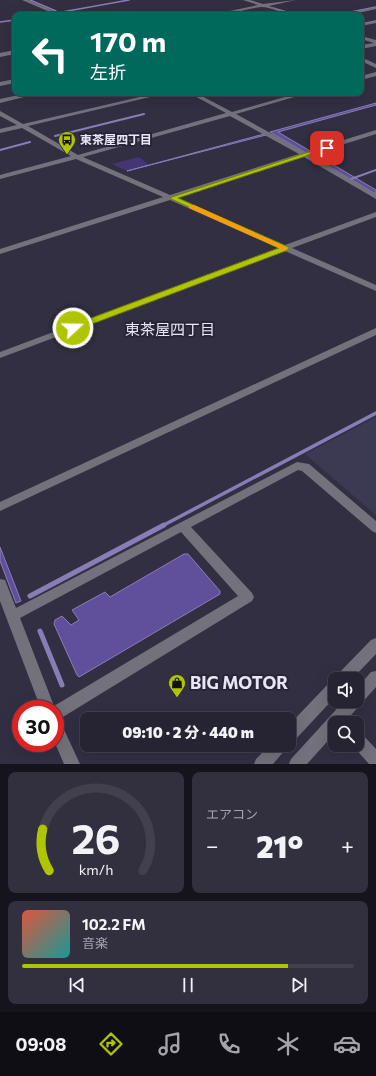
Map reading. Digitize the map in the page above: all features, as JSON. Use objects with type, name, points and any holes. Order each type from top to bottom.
[{"type":"street","points":[[24,0],[54,12]]},
{"type":"street","points":[[246,0],[283,12]]},
{"type":"street","points":[[230,12],[294,0]]},
{"type":"street","points":[[357,12],[376,8]]},
{"type":"street","points":[[364,24],[376,22]]},
{"type":"street","points":[[364,38],[376,43]]},
{"type":"street","points":[[364,46],[376,43]]},
{"type":"street","points":[[0,55],[12,53]]},
{"type":"street","points":[[364,60],[376,66]]},
{"type":"street","points":[[364,77],[376,74]]},
{"type":"street","points":[[0,84],[12,82]]},
{"type":"street","points":[[0,101],[23,96]]},
{"type":"street","points":[[0,131],[151,96]]},
{"type":"street","points":[[198,96],[306,155],[376,197]]},
{"type":"street","points":[[0,177],[294,96]]},
{"type":"street","points":[[0,113],[77,157],[376,288]]},
{"type":"street","points":[[0,252],[376,132]]},
{"type":"street","points":[[0,355],[376,214]]},
{"type":"street","points":[[0,507],[376,331]]},
{"type":"street","points":[[12,616],[297,466],[305,467],[376,528]]},
{"type":"street","points":[[64,709],[247,597],[183,526]]},
{"type":"street","points":[[0,584],[45,700]]},
{"type":"street","points":[[350,672],[376,644]]},
{"type":"street","points":[[364,690],[376,677]]},
{"type":"street","points":[[296,729],[328,694]]},
{"type":"street","points":[[298,764],[328,734]]},
{"type":"street","points":[[64,746],[72,764]]},
{"type":"street","points":[[364,747],[376,760]]},
{"type":"street","points":[[262,764],[273,752]]},
{"type":"shaded area","points":[[376,103],[376,105],[278,132],[376,190],[376,194],[270,132]]},
{"type":"shaded area","points":[[264,134],[266,135],[127,171]]},
{"type":"shaded area","points":[[139,157],[149,165],[127,171],[112,164]]},
{"type":"shaded area","points":[[376,417],[376,515],[305,454]]},
{"type":"shaded area","points":[[0,547],[21,601],[16,603],[0,561]]},
{"type":"shaded area","points":[[184,554],[188,554],[220,591],[220,594],[79,677],[54,624],[55,620],[62,616],[71,625],[79,620],[72,610],[105,592],[110,597]]},
{"type":"waterway","points":[[30,0],[56,11]]},
{"type":"waterway","points":[[62,12],[129,0]]},
{"type":"waterway","points":[[351,12],[376,7]]},
{"type":"waterway","points":[[273,8],[287,12]]},
{"type":"waterway","points":[[0,22],[12,20]]},
{"type":"waterway","points":[[364,23],[376,21]]},
{"type":"waterway","points":[[55,136],[144,114]]},
{"type":"waterway","points":[[0,150],[30,142]]},
{"type":"waterway","points":[[351,179],[376,170]]},
{"type":"waterway","points":[[162,526],[376,413]]},
{"type":"waterway","points":[[30,596],[164,525]]},
{"type":"waterway","points":[[40,631],[62,685]]},
{"type":"slow traffic","points":[[192,207],[286,248]]},
{"type":"place","name":"東茶屋四丁目","points":[[67,155]]},
{"type":"place","name":"BIG MOTOR","points":[[177,698]]},
{"type":"district","name":"東茶屋四丁目","points":[[170,330]]},
{"type":"route","points":[[73,328],[286,248],[172,198],[327,148]]}]
